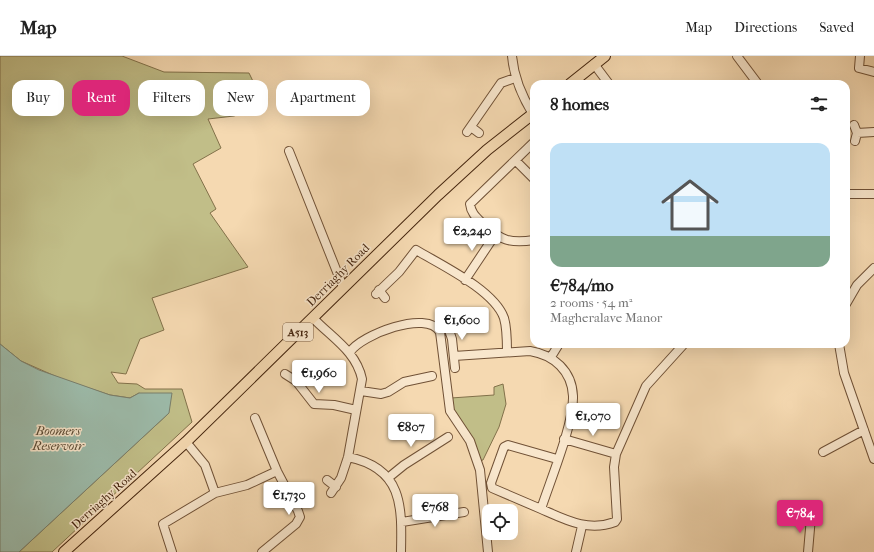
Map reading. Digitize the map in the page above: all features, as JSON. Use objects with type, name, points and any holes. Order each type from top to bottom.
[{"type":"main road","points":[[575,80],[605,56]]},
{"type":"main road","name":"Derriaghy Road","points":[[64,552],[186,442],[438,195],[487,150],[530,116]]},
{"type":"street","name":"Derriaghy Road","points":[[512,56],[515,78],[523,98],[530,109]]},
{"type":"street","points":[[737,56],[755,80]]},
{"type":"street","points":[[860,56],[859,68],[874,72]]},
{"type":"street","points":[[594,64],[606,80]]},
{"type":"street","points":[[479,133],[469,129],[501,83],[515,78]]},
{"type":"street","points":[[855,133],[874,132]]},
{"type":"street","points":[[530,146],[470,204],[471,212],[495,235],[512,241],[530,240]]},
{"type":"street","points":[[289,151],[343,287]]},
{"type":"street","points":[[516,161],[530,175]]},
{"type":"street","points":[[850,194],[874,194]]},
{"type":"street","points":[[465,280],[495,235]]},
{"type":"street","points":[[385,298],[377,292],[399,272],[416,250],[465,280],[497,305],[504,317],[507,352]]},
{"type":"street","points":[[850,296],[857,284],[874,268]]},
{"type":"street","points":[[313,318],[350,352],[360,368],[361,391],[356,410],[348,457],[344,470],[333,490],[327,480]]},
{"type":"street","points":[[445,318],[452,339],[455,368]]},
{"type":"street","points":[[350,352],[369,338],[402,324],[425,323],[437,328],[440,332],[450,411],[470,441],[480,470],[488,552]]},
{"type":"street","points":[[551,357],[557,348]]},
{"type":"street","points":[[558,459],[508,444],[504,446],[491,483],[492,488],[582,526],[608,525],[615,522],[617,519],[614,467],[616,454],[646,386],[680,348]]},
{"type":"street","points":[[840,348],[844,373],[874,459]]},
{"type":"street","points":[[454,356],[530,351],[551,357],[563,369],[571,385],[573,396],[572,409],[558,459],[541,509]]},
{"type":"street","points":[[285,374],[296,381],[314,404],[334,405],[356,410]]},
{"type":"street","points":[[361,391],[381,394],[388,392],[404,382],[432,376]]},
{"type":"street","points":[[255,418],[277,471],[300,517],[296,524],[262,552]]},
{"type":"street","points":[[823,452],[864,430]]},
{"type":"street","points":[[388,478],[404,465],[448,437]]},
{"type":"street","points":[[564,439],[616,454]]},
{"type":"street","points":[[186,442],[205,465],[216,493]]},
{"type":"street","points":[[348,457],[372,464],[388,478],[400,501],[402,522],[401,552]]},
{"type":"street","points":[[172,552],[163,524],[216,493],[247,485],[277,471]]},
{"type":"street","points":[[402,522],[464,512]]},
{"type":"street","points":[[808,552],[811,517]]},
{"type":"street","points":[[576,552],[582,526]]},
{"type":"shaded area","points":[[0,56],[122,56],[164,72],[249,73],[252,80],[213,80],[213,116],[234,116],[208,119],[221,148],[193,164],[216,209],[210,213],[248,267],[152,298],[164,330],[140,339],[126,374],[111,372],[118,383],[137,384],[145,389],[182,389],[192,422],[52,552],[19,552],[169,413],[139,393],[130,398],[110,395],[64,380],[21,361],[0,344]]},
{"type":"shaded area","points":[[503,384],[506,404],[499,427],[483,460],[479,461],[454,413],[451,398],[494,395],[494,387]]},
{"type":"water","name":"Boomers Reservoir","points":[[0,344],[21,361],[39,370],[110,395],[130,398],[139,393],[172,393],[169,413],[19,552],[0,552]]}]
